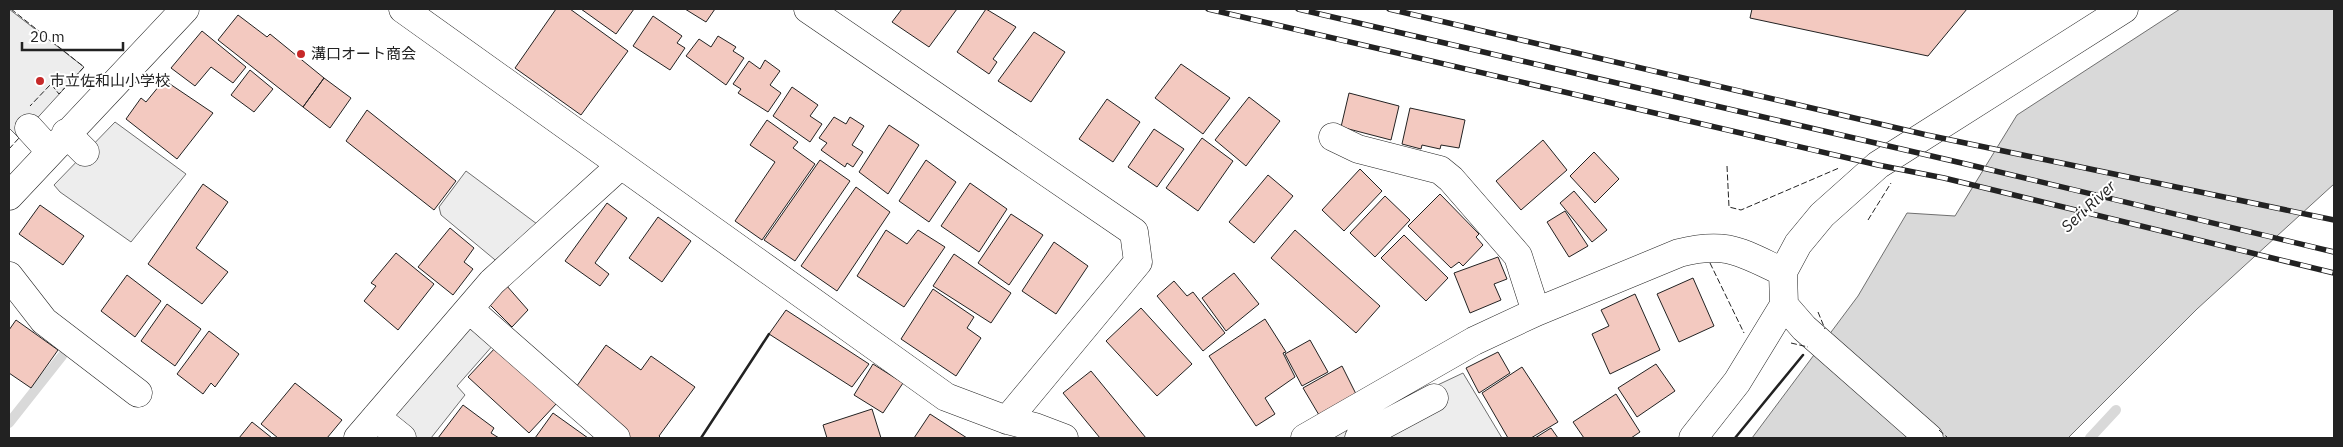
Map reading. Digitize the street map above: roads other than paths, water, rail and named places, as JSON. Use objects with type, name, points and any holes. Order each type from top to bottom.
[{"type":"street","points":[[9,196],[185,9]]},
{"type":"street","points":[[403,9],[620,166],[946,397],[1006,420],[1036,427],[1064,438]]},
{"type":"street","points":[[808,9],[1134,232],[1138,262],[1006,420]]},
{"type":"street","points":[[1693,438],[1737,382],[1784,305],[1783,272],[1798,244],[1822,215],[1878,165],[2124,9]]},
{"type":"street","points":[[28,128],[86,152]]},
{"type":"street","points":[[1334,137],[1358,149],[1440,170],[1451,179],[1518,256],[1536,312]]},
{"type":"street","points":[[358,438],[470,310],[492,282],[536,237],[620,166]]},
{"type":"street","points":[[1305,438],[1474,342],[1536,312],[1679,253],[1704,247],[1732,249],[1783,272]]},
{"type":"street","points":[[9,276],[44,322],[138,393]]},
{"type":"street","points":[[1784,305],[1804,328],[1929,438]]},
{"type":"street","points":[[470,310],[616,438]]},
{"type":"street","points":[[1359,438],[1434,398]]},
{"type":"street","points":[[376,417],[402,438]]},
{"type":"water","name":"Seri River","points":[[2180,9],[2334,9],[2334,184],[2197,309],[2068,438],[1752,438],[1858,296],[1907,213],[1955,216],[2017,115]]},
{"type":"waterway","points":[[9,423],[62,356]]},
{"type":"waterway","points":[[2090,438],[2116,410]]},
{"type":"railway","points":[[1208,9],[1878,165],[1944,178],[2334,273]]},
{"type":"railway","points":[[1298,9],[1966,164],[2334,252]]},
{"type":"railway","points":[[1389,9],[1927,135],[2334,220]]},
{"type":"place","name":"溝口オート商会","points":[[301,54]]},
{"type":"place","name":"市立佐和山小学校","points":[[40,81]]}]
